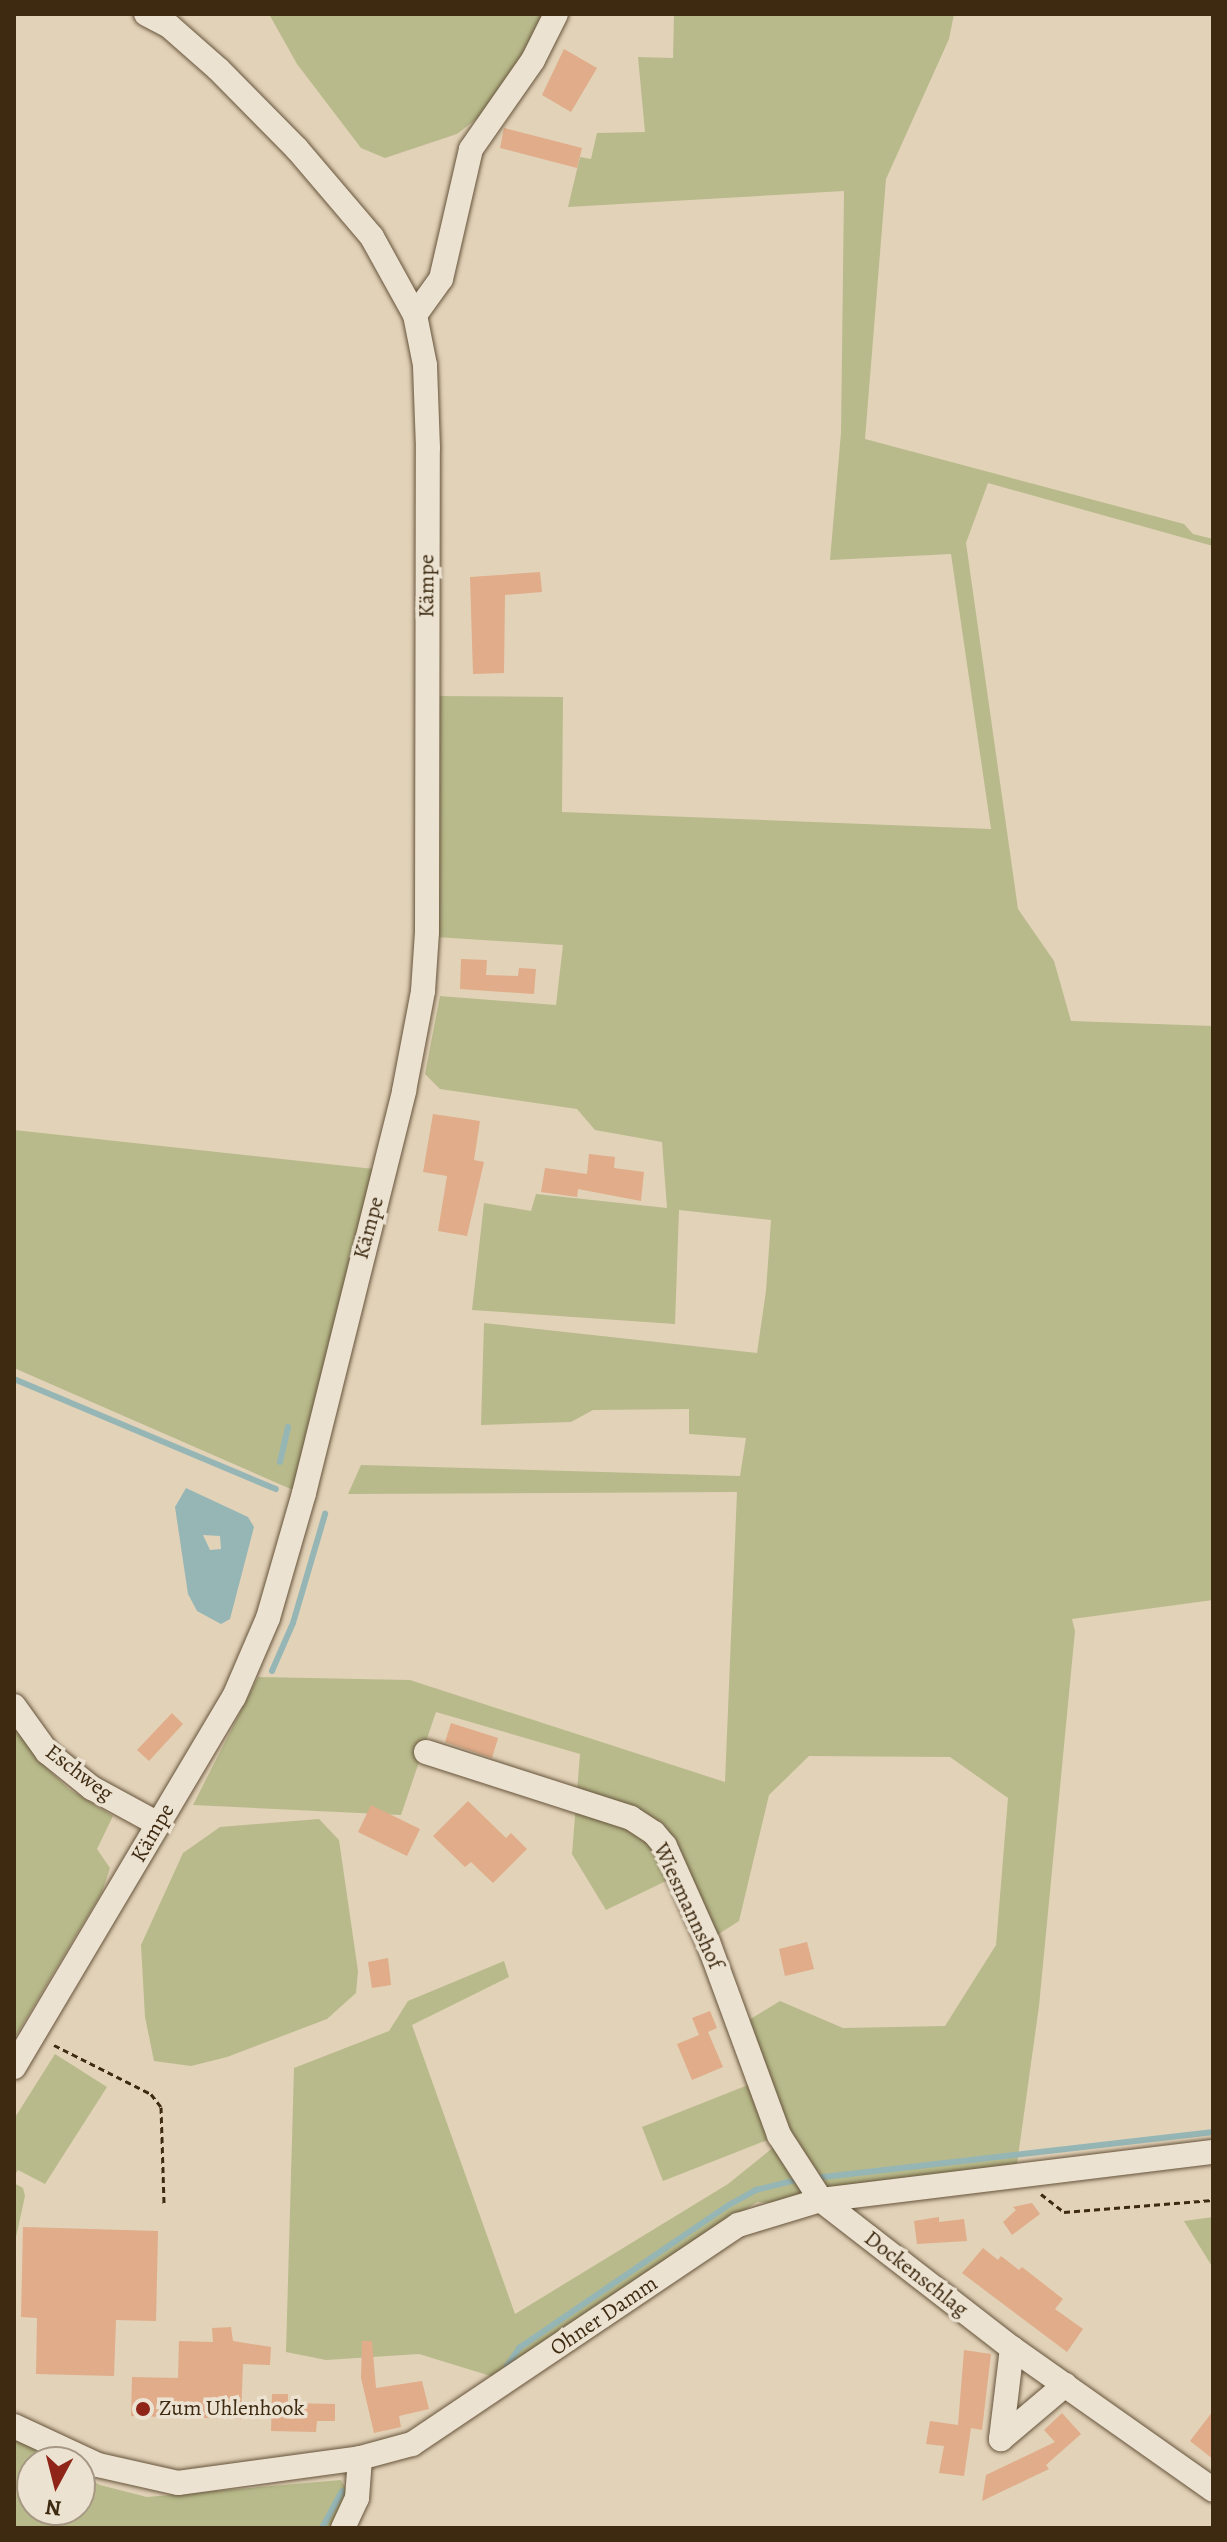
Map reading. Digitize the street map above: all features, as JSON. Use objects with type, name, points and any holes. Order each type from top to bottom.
[{"type":"street","name":"Kämpe","points":[[14,2067],[37,2035],[234,1697],[268,1618],[304,1493],[404,1091],[423,991],[428,448],[425,365],[415,315],[372,237],[297,149],[218,69],[169,26],[146,14]]},
{"type":"street","points":[[415,315],[441,279],[471,149],[533,60],[556,14]]},
{"type":"street","name":"Eschweg","points":[[14,1706],[47,1752],[92,1788],[158,1824]]},
{"type":"street","name":"Wiesmannshof","points":[[426,1752],[631,1818],[660,1840],[708,1942],[779,2135],[821,2200]]},
{"type":"street","name":"Ohner Damm","points":[[14,2426],[98,2465],[178,2483],[360,2458],[412,2444],[738,2225],[821,2200],[1213,2152]]},
{"type":"street","name":"Dockenschlag","points":[[821,2200],[1012,2348],[1213,2490]]},
{"type":"street","points":[[1012,2348],[1001,2439],[1065,2385]]},
{"type":"street","points":[[343,2528],[357,2498],[360,2458]]},
{"type":"path","points":[[37,2035],[151,2094],[161,2107],[164,2204]]},
{"type":"path","points":[[1026,2189],[1064,2212],[1213,2200]]},
{"type":"green space","points":[[269,14],[551,14],[488,110],[457,134],[385,158],[361,148],[297,64]]},
{"type":"green space","points":[[674,14],[954,14],[949,39],[886,179],[865,439],[1184,524],[1193,534],[1213,539],[1213,546],[988,483],[966,543],[1018,909],[1054,961],[1071,1021],[1213,1026],[1213,1600],[1072,1619],[1075,1631],[1039,2006],[1016,2171],[791,2204],[757,2202],[494,2377],[419,2354],[326,2360],[286,2352],[294,2068],[389,2031],[408,2001],[504,1961],[509,1977],[412,2025],[515,2314],[728,2184],[775,2146],[749,2020],[780,2001],[843,2028],[945,2026],[996,1945],[1008,1798],[950,1757],[809,1756],[769,1795],[739,1921],[714,1937],[668,1880],[606,1910],[572,1854],[580,1754],[436,1712],[401,1815],[193,1805],[258,1677],[410,1680],[725,1782],[737,1492],[348,1494],[361,1465],[740,1476],[746,1438],[689,1434],[689,1409],[593,1410],[571,1422],[481,1425],[484,1323],[757,1353],[766,1291],[771,1220],[679,1210],[675,1324],[472,1310],[484,1203],[531,1211],[536,1194],[667,1208],[662,1142],[595,1130],[577,1109],[440,1089],[425,1074],[440,996],[556,1005],[563,945],[435,937],[436,696],[563,697],[562,812],[991,829],[951,554],[830,560],[841,433],[844,191],[568,207],[580,157],[591,159],[597,133],[645,132],[638,57],[673,58]]},
{"type":"green space","points":[[14,1130],[374,1169],[293,1490],[14,1368]]},
{"type":"green space","points":[[14,1726],[38,1760],[69,1789],[113,1816],[97,1849],[110,1868],[102,1892],[14,2039]]},
{"type":"green space","points":[[319,1819],[339,1840],[358,1971],[356,1993],[327,2019],[227,2057],[191,2066],[154,2061],[145,2017],[141,1945],[183,1853],[220,1827]]},
{"type":"green space","points":[[55,2054],[107,2087],[45,2184],[18,2170],[14,2176],[14,2119]]},
{"type":"green space","points":[[748,2085],[770,2139],[663,2181],[642,2127]]},
{"type":"green space","points":[[14,2183],[23,2188],[25,2196],[14,2246]]},
{"type":"green space","points":[[1213,2217],[1213,2268],[1184,2221]]},
{"type":"green space","points":[[14,2437],[30,2446],[16,2446],[16,2526],[96,2526],[96,2483],[147,2497],[341,2480],[351,2498],[336,2528],[14,2528]]},
{"type":"water","points":[[186,1488],[248,1517],[254,1527],[230,1619],[221,1624],[197,1611],[188,1594],[175,1507]],"holes":[[[203,1535],[220,1536],[221,1549],[210,1550]]]},
{"type":"building","points":[[564,49],[597,68],[571,112],[542,95]]},
{"type":"building","points":[[504,128],[582,148],[577,168],[500,148]]},
{"type":"building","points":[[540,572],[542,592],[505,595],[504,673],[473,674],[470,577]]},
{"type":"building","points":[[461,959],[487,960],[486,975],[518,976],[519,968],[536,969],[534,994],[460,989]]},
{"type":"building","points":[[433,1114],[480,1121],[474,1160],[484,1162],[467,1236],[438,1231],[447,1176],[423,1172]]},
{"type":"building","points":[[589,1154],[615,1157],[614,1168],[644,1172],[641,1201],[578,1189],[577,1197],[541,1192],[545,1168],[587,1174]]},
{"type":"building","points":[[172,1713],[183,1724],[149,1761],[137,1750]]},
{"type":"building","points":[[451,1723],[498,1738],[492,1758],[445,1742]]},
{"type":"building","points":[[468,1801],[506,1838],[511,1833],[527,1849],[493,1883],[471,1862],[465,1867],[433,1836]]},
{"type":"building","points":[[371,1805],[420,1829],[407,1856],[358,1832]]},
{"type":"building","points":[[807,1942],[814,1969],[785,1976],[779,1949]]},
{"type":"building","points":[[388,1958],[391,1985],[372,1988],[368,1962]]},
{"type":"building","points":[[710,2011],[717,2028],[708,2032],[723,2067],[692,2080],[677,2044],[699,2035],[692,2018]]},
{"type":"building","points":[[1032,2203],[1040,2214],[1012,2235],[1003,2222],[1016,2210],[1013,2207]]},
{"type":"building","points":[[939,2217],[939,2222],[964,2219],[967,2241],[917,2244],[914,2221]]},
{"type":"building","points":[[23,2227],[158,2231],[156,2321],[116,2320],[114,2376],[36,2374],[37,2318],[21,2317]]},
{"type":"building","points":[[983,2248],[998,2260],[1001,2256],[1019,2270],[1022,2267],[1063,2299],[1055,2309],[1083,2329],[1067,2352],[962,2273]]},
{"type":"building","points":[[231,2327],[233,2341],[271,2347],[270,2365],[243,2364],[241,2419],[131,2416],[132,2377],[178,2378],[179,2341],[213,2342],[212,2328]]},
{"type":"building","points":[[362,2341],[372,2341],[376,2388],[422,2381],[429,2409],[399,2416],[401,2427],[374,2433],[361,2378]]},
{"type":"building","points":[[964,2350],[991,2354],[982,2430],[971,2428],[964,2476],[939,2473],[944,2446],[926,2444],[930,2421],[958,2425]]},
{"type":"building","points":[[272,2394],[288,2394],[288,2403],[335,2404],[335,2421],[317,2421],[316,2432],[271,2431]]},
{"type":"building","points":[[1213,2411],[1213,2459],[1190,2441]]},
{"type":"building","points":[[1062,2413],[1081,2434],[1046,2465],[1049,2469],[982,2501],[986,2475],[1055,2442],[1044,2430]]},
{"type":"waterway","points":[[14,1379],[276,1489]]},
{"type":"waterway","points":[[280,1462],[288,1427]]},
{"type":"waterway","points":[[272,1671],[293,1623],[325,1514]]},
{"type":"waterway","points":[[815,2178],[1213,2132]]},
{"type":"waterway","points":[[507,2366],[519,2348],[729,2205],[756,2190],[800,2179]]},
{"type":"waterway","points":[[322,2528],[342,2491]]},
{"type":"place","name":"Zum Uhlenhook","points":[[143,2409]]}]
